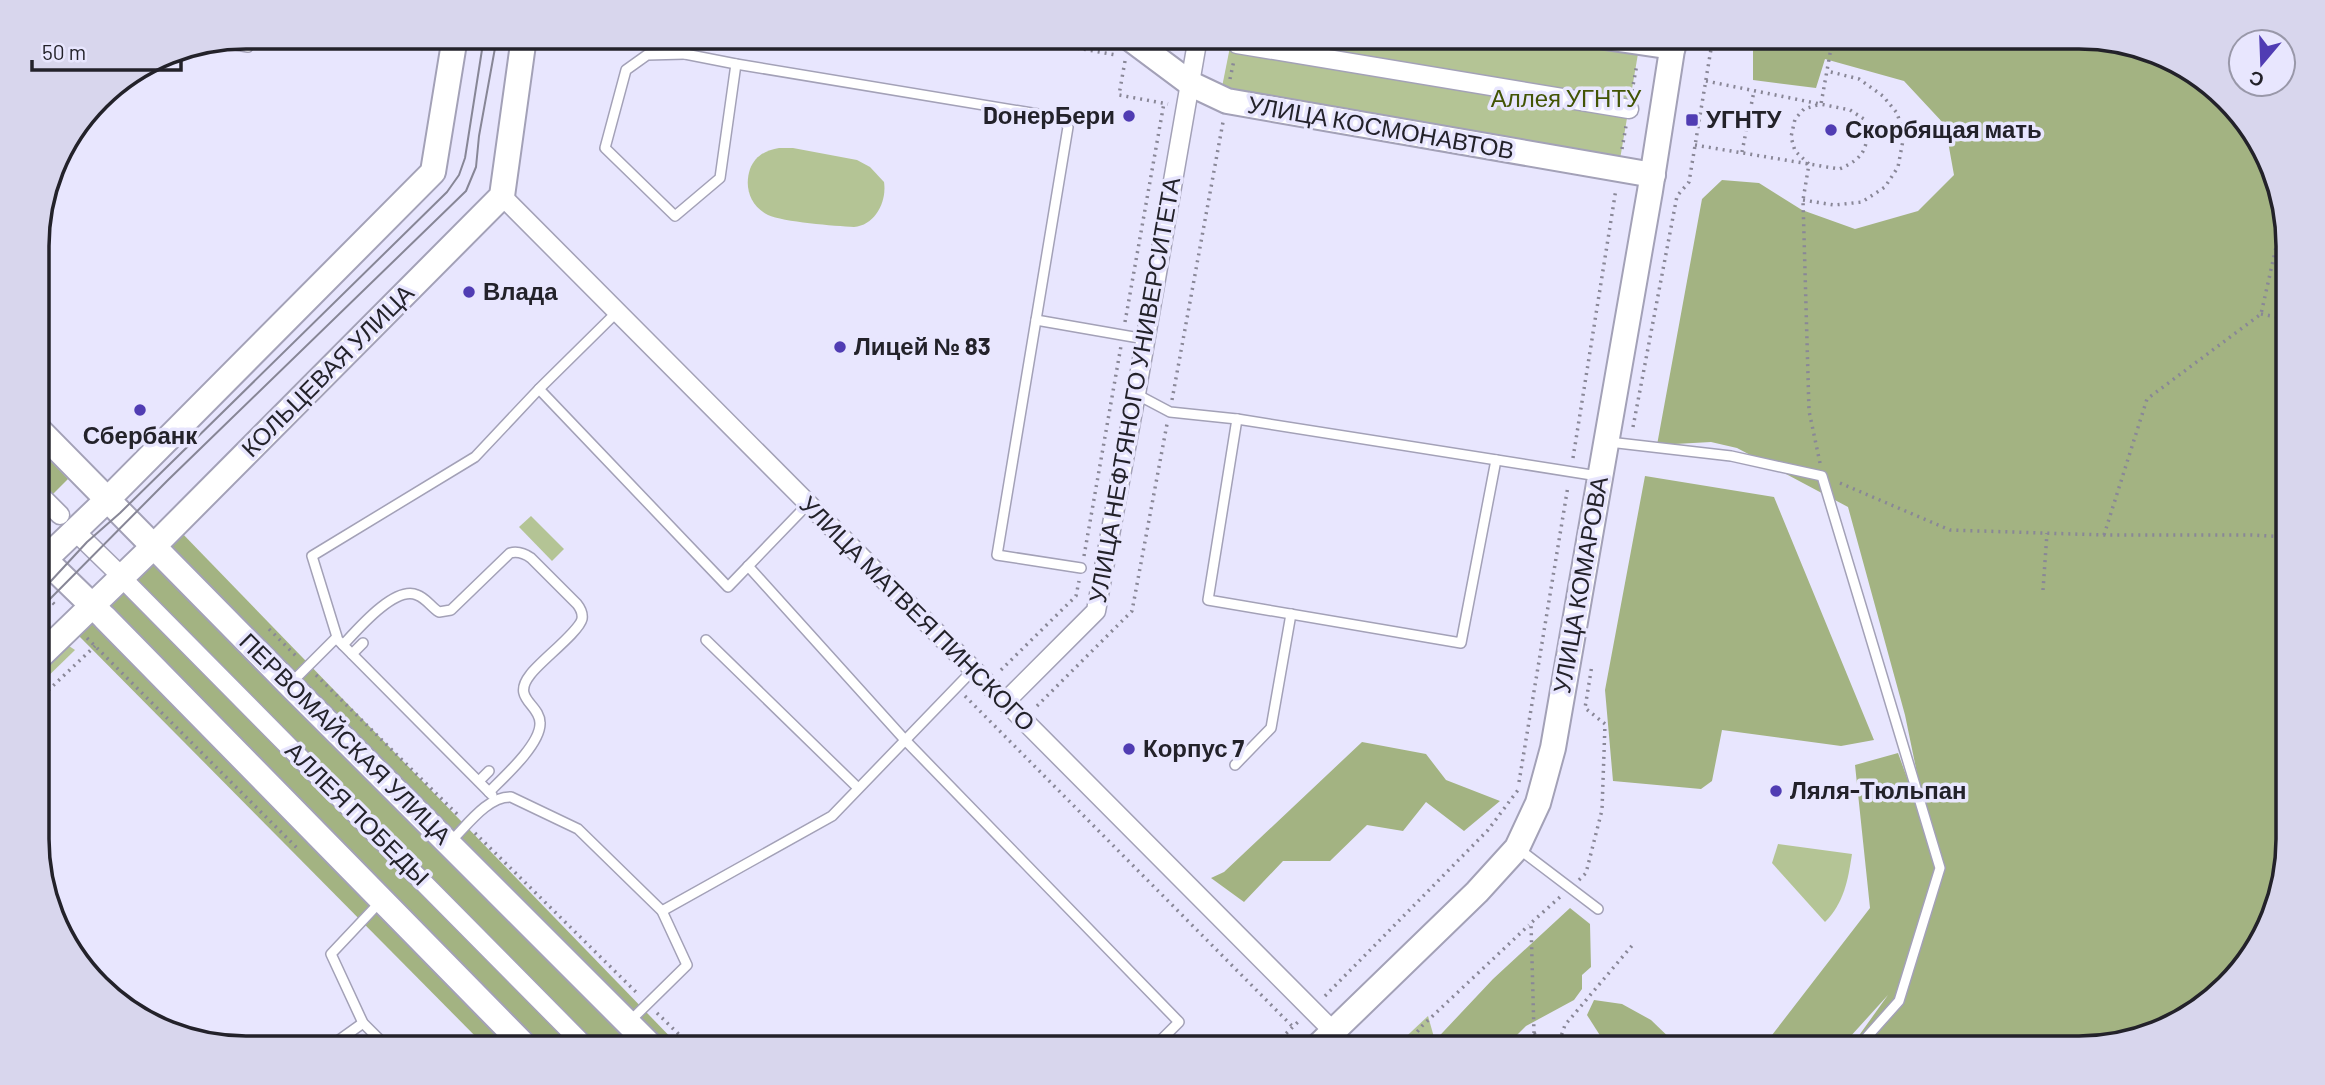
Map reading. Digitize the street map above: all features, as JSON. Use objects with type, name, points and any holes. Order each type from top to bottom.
[{"type":"street","points":[[49,551],[107,500],[433,172],[453,49]]},
{"type":"street","points":[[502,196],[522,49]]},
{"type":"street","name":"УЛИЦА КОСМОНАВТОВ","points":[[1144,49],[1191,84],[1227,101],[1653,175]]},
{"type":"street","name":"УЛИЦА НЕФТЯНОГО УНИВЕРСИТЕТА","points":[[1005,702],[1096,611],[1196,49]]},
{"type":"street","points":[[1267,49],[1629,109]]},
{"type":"street","name":"УЛИЦА КОМАРОВА","points":[[1328,1036],[1477,892],[1517,848],[1538,803],[1553,748],[1673,49]]},
{"type":"street","name":"УЛИЦА МАТВЕЯ ПИНСКОГО","points":[[502,196],[1311,1010],[1322,1036]]},
{"type":"street","name":"КОЛЬЦЕВАЯ УЛИЦА","points":[[49,647],[153,547],[502,196]]},
{"type":"street","name":"ПЕРВОМАЙСКАЯ УЛИЦА","points":[[49,425],[107,500],[641,1036]]},
{"type":"street","points":[[49,504],[60,515]]},
{"type":"street","name":"АЛЛЕЯ ПОБЕДЫ","points":[[81,537],[575,1036]]},
{"type":"street","points":[[49,567],[92,605],[515,1036]]},
{"type":"lane","points":[[685,54],[686,49]]},
{"type":"lane","points":[[736,64],[720,178],[675,216],[605,148],[626,70],[647,55],[685,54],[1062,118],[1068,127],[997,555],[1081,568]]},
{"type":"lane","points":[[617,312],[475,457],[312,556],[340,641],[352,654],[493,795],[516,799],[578,829],[662,911],[687,965],[628,1023]]},
{"type":"lane","points":[[1036,320],[1145,339]]},
{"type":"lane","points":[[539,389],[728,587],[808,504]]},
{"type":"lane","points":[[1136,394],[1170,412],[1237,419],[1600,476]]},
{"type":"lane","points":[[1237,419],[1208,600],[1461,643],[1496,460]]},
{"type":"lane","points":[[1605,441],[1731,456],[1822,476],[1940,868],[1899,1001],[1868,1036]]},
{"type":"lane","points":[[289,684],[380,608],[402,594],[418,595],[439,612],[451,610],[510,553],[523,553],[531,558],[577,604],[582,611],[580,624],[531,673],[525,684],[527,702],[539,716],[540,729],[522,759],[449,844]]},
{"type":"lane","points":[[748,566],[905,740],[1179,1022],[1165,1036]]},
{"type":"lane","points":[[1236,765],[1271,728],[1291,614]]},
{"type":"lane","points":[[706,640],[858,788]]},
{"type":"lane","points":[[352,654],[363,643]]},
{"type":"lane","points":[[662,911],[832,816],[972,670]]},
{"type":"lane","points":[[479,781],[489,771]]},
{"type":"lane","points":[[1517,848],[1598,909]]},
{"type":"lane","points":[[376,1036],[363,1023],[331,954],[382,900]]},
{"type":"lane","points":[[345,1036],[363,1023]]},
{"type":"path","points":[[1677,196],[1689,182],[1711,49]]},
{"type":"path","points":[[1822,104],[1831,49]]},
{"type":"path","points":[[1803,200],[1834,205],[1862,202],[1885,187],[1898,167],[1904,135],[1897,113],[1883,96],[1859,79],[1828,71]]},
{"type":"path","points":[[1695,145],[1839,169],[1853,163],[1864,152],[1868,134],[1864,119],[1850,110],[1706,81]]},
{"type":"path","points":[[1742,152],[1754,91]]},
{"type":"path","points":[[970,701],[1076,596],[1164,103]]},
{"type":"path","points":[[1809,164],[1795,150],[1791,137],[1795,119],[1804,109],[1822,104]]},
{"type":"path","points":[[1023,720],[1132,611],[1224,116]]},
{"type":"path","points":[[1809,164],[1803,200],[1810,411],[1822,476],[1950,530],[2104,536],[2276,536]]},
{"type":"path","points":[[1284,1036],[1488,830],[1518,790],[1616,185]]},
{"type":"path","points":[[2104,536],[2147,399],[2261,314],[2276,247]]},
{"type":"path","points":[[2261,314],[2276,317]]},
{"type":"path","points":[[2043,590],[2047,533]]},
{"type":"path","points":[[49,599],[56,606]]},
{"type":"path","points":[[268,628],[681,1036]]},
{"type":"path","points":[[85,636],[298,849]]},
{"type":"path","points":[[49,690],[95,646]]},
{"type":"path","points":[[956,687],[1293,1027]]},
{"type":"path","points":[[1414,1036],[1531,923]]},
{"type":"path","points":[[1561,1036],[1565,1025],[1635,942]]},
{"type":"path","points":[[1534,1033],[1537,1036]]},
{"type":"green space","name":"Аллея УГНТУ","points":[[1230,49],[1639,49],[1618,171],[1220,97]]},
{"type":"green space","points":[[1753,49],[2079,49],[2117,53],[2154,64],[2199,90],[2235,126],[2261,171],[2269,195],[2276,246],[2276,852],[2266,902],[2243,948],[2209,987],[2166,1016],[2142,1026],[2092,1036],[1859,1036],[1888,995],[1851,1036],[1771,1036],[1870,908],[1855,765],[1898,753],[1932,846],[1905,715],[1848,507],[1737,448],[1711,442],[1657,445],[1702,199],[1722,180],[1759,183],[1802,210],[1855,229],[1918,211],[1954,175],[1945,125],[1904,81],[1825,59],[1816,88],[1753,80]]},
{"type":"green space","points":[[779,148],[793,148],[857,160],[870,167],[884,182],[884,197],[874,217],[854,227],[785,220],[762,211],[750,195],[748,176],[755,161],[762,154]]},
{"type":"green space","points":[[49,459],[68,479],[53,494],[49,490]]},
{"type":"green space","points":[[1645,476],[1774,497],[1874,740],[1841,746],[1722,730],[1712,781],[1701,789],[1613,781],[1605,690]]},
{"type":"green space","points":[[531,516],[564,549],[552,561],[519,527]]},
{"type":"green space","points":[[179,530],[669,1036],[475,1036],[75,632]]},
{"type":"green space","points":[[66,644],[75,650],[49,675],[49,660]]},
{"type":"green space","points":[[1362,742],[1426,754],[1446,780],[1500,801],[1464,831],[1426,802],[1403,831],[1367,825],[1330,861],[1283,861],[1244,902],[1211,878],[1224,872]]},
{"type":"green space","points":[[1778,844],[1852,854],[1841,899],[1825,922],[1772,863]]},
{"type":"green space","points":[[1570,908],[1590,924],[1591,967],[1582,975],[1582,989],[1574,1000],[1526,1026],[1516,1036],[1439,1036],[1493,979]]},
{"type":"green space","points":[[1594,1000],[1622,1004],[1651,1020],[1668,1036],[1600,1036],[1587,1015]]},
{"type":"green space","points":[[1428,1016],[1434,1036],[1407,1036]]},
{"type":"tram line","points":[[49,583],[87,542],[120,513],[447,192],[459,175],[465,158],[482,49]]},
{"type":"tram line","points":[[49,600],[168,480],[466,191],[476,167],[495,49]]},
{"type":"place","name":"DонерБери","points":[[1129,116]]},
{"type":"place","name":"УГНТУ","points":[[1692,120]]},
{"type":"place","name":"Скорбящая мать","points":[[1831,130]]},
{"type":"place","name":"Влада","points":[[469,292]]},
{"type":"place","name":"Лицей № 83","points":[[840,347]]},
{"type":"place","name":"Сбербанк","points":[[140,410]]},
{"type":"place","name":"Корпус 7","points":[[1129,749]]},
{"type":"place","name":"Ляля-Тюльпан","points":[[1776,791]]}]
